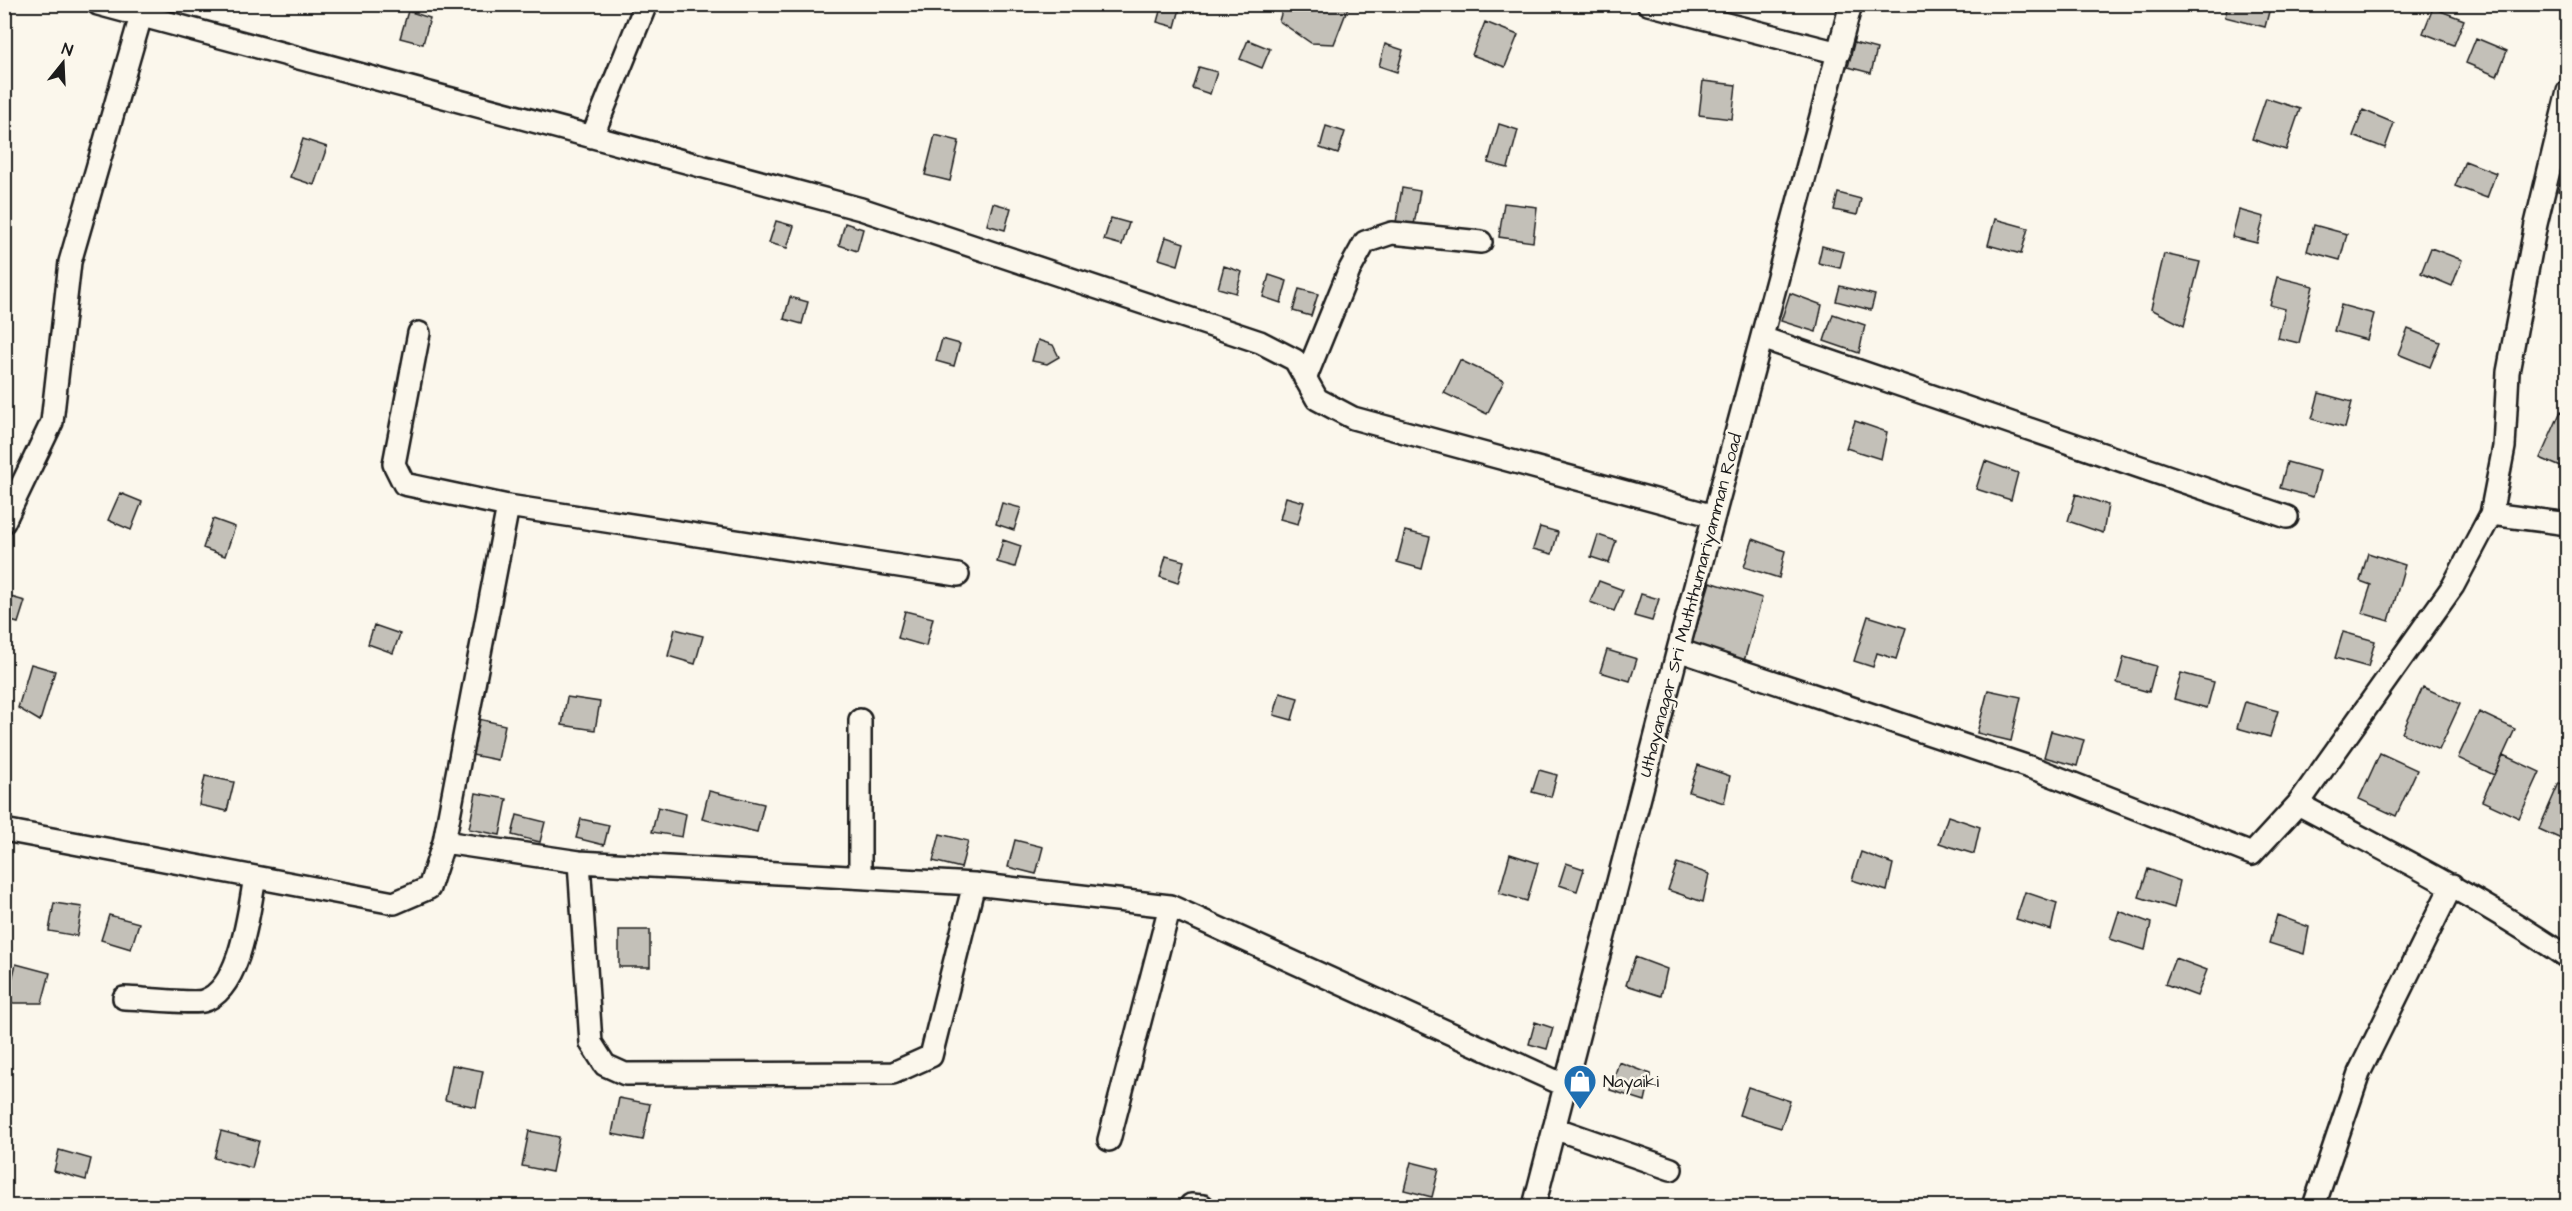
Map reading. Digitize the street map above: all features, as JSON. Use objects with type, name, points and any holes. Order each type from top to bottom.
[{"type":"street","points":[[98,4],[861,209],[1260,342],[1294,360],[1317,399],[1353,418],[1714,516]]},
{"type":"street","points":[[592,137],[646,4]]},
{"type":"street","points":[[1648,4],[1839,52]]},
{"type":"street","name":"Uthayanagar Sri Muththumariyamman Road","points":[[1534,1206],[1678,650],[1851,4]]},
{"type":"street","points":[[4,522],[52,422],[70,262],[141,16]]},
{"type":"street","points":[[1678,650],[2041,771],[2252,854],[2298,804],[2453,586],[2491,514],[2504,447],[2508,372],[2536,224],[2568,91]]},
{"type":"street","points":[[1305,379],[1349,271],[1365,242],[1392,233],[1481,242]]},
{"type":"street","points":[[419,333],[394,464],[404,484],[508,506],[958,575]]},
{"type":"street","points":[[1762,338],[2287,517]]},
{"type":"street","points":[[4,830],[394,903],[429,888],[444,842],[508,506]]},
{"type":"street","points":[[2491,514],[2568,524]]},
{"type":"street","points":[[860,720],[860,878]]},
{"type":"street","points":[[2298,804],[2452,885],[2513,921],[2568,958]]},
{"type":"street","points":[[444,842],[579,862],[974,884],[1170,906],[1564,1085]]},
{"type":"street","points":[[579,862],[591,1043],[605,1065],[625,1074],[893,1073],[931,1056],[974,884]]},
{"type":"street","points":[[124,998],[203,1001],[222,987],[239,958],[255,877]]},
{"type":"street","points":[[2314,1206],[2359,1073],[2452,885]]},
{"type":"street","points":[[1109,1140],[1170,906]]},
{"type":"street","points":[[1554,1128],[1671,1169]]},
{"type":"building","points":[[1162,4],[1181,5],[1175,27],[1157,22]]},
{"type":"building","points":[[1284,4],[1349,5],[1334,44],[1311,43],[1279,21]]},
{"type":"building","points":[[2228,4],[2271,4],[2265,27],[2225,17]]},
{"type":"building","points":[[2433,8],[2464,20],[2454,45],[2423,33]]},
{"type":"building","points":[[408,11],[430,18],[423,44],[400,38]]},
{"type":"building","points":[[1485,22],[1518,35],[1505,67],[1472,55]]},
{"type":"building","points":[[2476,38],[2507,51],[2497,76],[2466,63]]},
{"type":"building","points":[[1248,40],[1270,49],[1262,68],[1240,59]]},
{"type":"building","points":[[1854,43],[1877,49],[1871,73],[1848,67]]},
{"type":"building","points":[[1385,44],[1403,50],[1397,72],[1379,66]]},
{"type":"building","points":[[1199,67],[1217,72],[1210,94],[1192,88]]},
{"type":"building","points":[[1703,81],[1736,85],[1732,119],[1699,115]]},
{"type":"building","points":[[2266,98],[2300,109],[2286,150],[2252,139]]},
{"type":"building","points":[[2363,110],[2394,123],[2385,148],[2353,136]]},
{"type":"building","points":[[1499,124],[1518,130],[1508,168],[1488,163]]},
{"type":"building","points":[[1326,126],[1345,132],[1338,154],[1320,148]]},
{"type":"building","points":[[935,135],[959,141],[950,181],[925,175]]},
{"type":"building","points":[[303,139],[327,147],[314,185],[290,177]]},
{"type":"building","points":[[2568,156],[2568,194],[2558,191]]},
{"type":"building","points":[[2465,161],[2496,173],[2487,198],[2455,186]]},
{"type":"building","points":[[1402,188],[1420,191],[1414,225],[1396,222]]},
{"type":"building","points":[[1838,193],[1861,199],[1857,215],[1834,210]]},
{"type":"building","points":[[993,203],[1011,208],[1005,230],[987,225]]},
{"type":"building","points":[[1504,203],[1537,207],[1533,242],[1499,237]]},
{"type":"building","points":[[2239,210],[2264,217],[2257,243],[2232,237]]},
{"type":"building","points":[[1111,218],[1129,223],[1122,245],[1104,240]]},
{"type":"building","points":[[1995,219],[2028,228],[2021,254],[1988,245]]},
{"type":"building","points":[[776,221],[794,226],[787,248],[769,243]]},
{"type":"building","points":[[845,223],[863,229],[857,251],[839,245]]},
{"type":"building","points":[[2314,225],[2347,234],[2340,260],[2307,251]]},
{"type":"building","points":[[1166,237],[1184,243],[1178,265],[1159,259]]},
{"type":"building","points":[[1822,246],[1844,252],[1840,268],[1818,263]]},
{"type":"building","points":[[2431,248],[2462,260],[2452,286],[2421,273]]},
{"type":"building","points":[[2164,254],[2200,262],[2184,326],[2151,309]]},
{"type":"building","points":[[1224,266],[1242,272],[1236,293],[1218,288]]},
{"type":"building","points":[[1269,275],[1287,281],[1281,303],[1263,297]]},
{"type":"building","points":[[2277,277],[2313,286],[2299,343],[2278,338],[2285,309],[2270,305]]},
{"type":"building","points":[[1840,286],[1875,295],[1871,310],[1836,301]]},
{"type":"building","points":[[1299,289],[1318,294],[1311,316],[1293,311]]},
{"type":"building","points":[[1790,293],[1822,305],[1816,332],[1781,321]]},
{"type":"building","points":[[790,297],[808,302],[802,324],[784,319]]},
{"type":"building","points":[[2341,305],[2374,314],[2367,340],[2334,331]]},
{"type":"building","points":[[1833,314],[1865,325],[1859,353],[1824,341]]},
{"type":"building","points":[[2408,329],[2440,342],[2430,367],[2398,354]]},
{"type":"building","points":[[942,339],[960,344],[954,366],[936,361]]},
{"type":"building","points":[[1038,340],[1053,345],[1059,357],[1047,364],[1032,361]]},
{"type":"building","points":[[1460,360],[1504,381],[1487,414],[1444,393]]},
{"type":"building","points":[[2319,393],[2352,402],[2345,428],[2312,419]]},
{"type":"building","points":[[2561,411],[2568,414],[2568,470],[2540,458]]},
{"type":"building","points":[[1855,421],[1887,432],[1881,459],[1846,448]]},
{"type":"building","points":[[1985,461],[2018,473],[2011,500],[1976,489]]},
{"type":"building","points":[[2287,462],[2320,471],[2313,497],[2280,488]]},
{"type":"building","points":[[120,493],[142,502],[131,530],[108,520]]},
{"type":"building","points":[[2076,494],[2108,505],[2103,533],[2068,521]]},
{"type":"building","points":[[1286,497],[1304,502],[1298,524],[1280,519]]},
{"type":"building","points":[[1002,503],[1021,508],[1014,530],[996,524]]},
{"type":"building","points":[[213,519],[235,527],[225,556],[203,548]]},
{"type":"building","points":[[1540,527],[1558,532],[1552,554],[1533,549]]},
{"type":"building","points":[[1405,531],[1430,537],[1422,569],[1397,562]]},
{"type":"building","points":[[1598,535],[1616,541],[1609,563],[1591,557]]},
{"type":"building","points":[[1753,539],[1785,551],[1779,578],[1744,567]]},
{"type":"building","points":[[1003,540],[1021,546],[1015,567],[997,562]]},
{"type":"building","points":[[2368,553],[2405,565],[2389,621],[2362,613],[2371,585],[2360,581]]},
{"type":"building","points":[[1166,556],[1184,561],[1178,583],[1160,577]]},
{"type":"building","points":[[1599,581],[1623,590],[1614,611],[1590,602]]},
{"type":"building","points":[[1710,582],[1762,598],[1744,661],[1691,646]]},
{"type":"building","points":[[1641,594],[1659,599],[1652,621],[1634,616]]},
{"type":"building","points":[[4,595],[25,601],[18,623],[4,619]]},
{"type":"building","points":[[905,611],[933,618],[926,646],[898,638]]},
{"type":"building","points":[[1868,616],[1906,628],[1896,659],[1877,653],[1873,667],[1854,661]]},
{"type":"building","points":[[374,625],[400,634],[393,653],[368,644]]},
{"type":"building","points":[[675,629],[703,636],[695,664],[668,656]]},
{"type":"building","points":[[2343,632],[2375,641],[2368,667],[2335,658]]},
{"type":"building","points":[[1607,650],[1637,659],[1630,681],[1600,672]]},
{"type":"building","points":[[2124,657],[2156,666],[2149,692],[2117,683]]},
{"type":"building","points":[[31,664],[55,671],[40,721],[18,708]]},
{"type":"building","points":[[2181,673],[2214,682],[2207,708],[2174,699]]},
{"type":"building","points":[[2423,687],[2460,704],[2439,750],[2402,733]]},
{"type":"building","points":[[1988,690],[2021,697],[2011,741],[1977,733]]},
{"type":"building","points":[[1280,693],[1298,698],[1292,720],[1274,715]]},
{"type":"building","points":[[567,697],[600,702],[595,730],[562,725]]},
{"type":"building","points":[[2245,702],[2278,711],[2270,737],[2237,728]]},
{"type":"building","points":[[2479,712],[2515,729],[2494,775],[2458,758]]},
{"type":"building","points":[[474,718],[505,725],[498,760],[467,754]]},
{"type":"building","points":[[2051,731],[2084,740],[2077,766],[2044,757]]},
{"type":"building","points":[[2380,753],[2417,770],[2396,816],[2359,799]]},
{"type":"building","points":[[2503,755],[2540,772],[2519,818],[2482,801]]},
{"type":"building","points":[[1698,765],[1730,776],[1724,803],[1689,792]]},
{"type":"building","points":[[1539,770],[1557,775],[1551,797],[1532,792]]},
{"type":"building","points":[[205,776],[234,782],[227,811],[199,805]]},
{"type":"building","points":[[2559,783],[2568,787],[2568,842],[2539,829]]},
{"type":"building","points":[[709,791],[764,804],[757,832],[702,819]]},
{"type":"building","points":[[476,793],[507,799],[500,835],[469,829]]},
{"type":"building","points":[[658,807],[686,814],[682,837],[652,832]]},
{"type":"building","points":[[517,815],[545,822],[540,842],[512,835]]},
{"type":"building","points":[[1948,816],[1980,827],[1974,854],[1939,843]]},
{"type":"building","points":[[581,819],[609,825],[604,845],[576,838]]},
{"type":"building","points":[[940,834],[968,841],[961,868],[933,861]]},
{"type":"building","points":[[1015,840],[1043,847],[1036,874],[1008,867]]},
{"type":"building","points":[[1861,852],[1893,864],[1887,891],[1852,880]]},
{"type":"building","points":[[1510,854],[1538,863],[1527,901],[1499,893]]},
{"type":"building","points":[[1566,863],[1584,869],[1577,891],[1559,885]]},
{"type":"building","points":[[1677,863],[1709,874],[1703,902],[1668,890]]},
{"type":"building","points":[[2148,869],[2180,881],[2174,908],[2139,897]]},
{"type":"building","points":[[2025,892],[2057,903],[2051,930],[2016,919]]},
{"type":"building","points":[[54,903],[82,907],[77,936],[49,931]]},
{"type":"building","points":[[2119,911],[2151,923],[2145,950],[2110,939]]},
{"type":"building","points":[[109,915],[139,923],[131,949],[101,940]]},
{"type":"building","points":[[2277,915],[2309,927],[2304,954],[2269,943]]},
{"type":"building","points":[[619,930],[650,930],[650,967],[619,967]]},
{"type":"building","points":[[1635,957],[1667,969],[1661,996],[1626,985]]},
{"type":"building","points":[[2175,958],[2207,970],[2197,996],[2165,984]]},
{"type":"building","points":[[16,964],[50,973],[42,1003],[6,1003]]},
{"type":"building","points":[[1535,1022],[1553,1028],[1547,1049],[1529,1044]]},
{"type":"building","points":[[1619,1062],[1651,1074],[1645,1101],[1610,1090]]},
{"type":"building","points":[[452,1065],[483,1071],[476,1107],[445,1100]]},
{"type":"building","points":[[1748,1087],[1790,1101],[1781,1128],[1739,1115]]},
{"type":"building","points":[[619,1098],[650,1104],[643,1140],[612,1134]]},
{"type":"building","points":[[221,1131],[259,1141],[252,1168],[214,1158]]},
{"type":"building","points":[[529,1131],[559,1137],[552,1172],[522,1166]]},
{"type":"building","points":[[59,1150],[91,1159],[86,1180],[54,1171]]},
{"type":"building","points":[[1411,1162],[1439,1169],[1432,1197],[1404,1190]]},
{"type":"place","name":"Nayaiki","points":[[1580,1110]]}]
